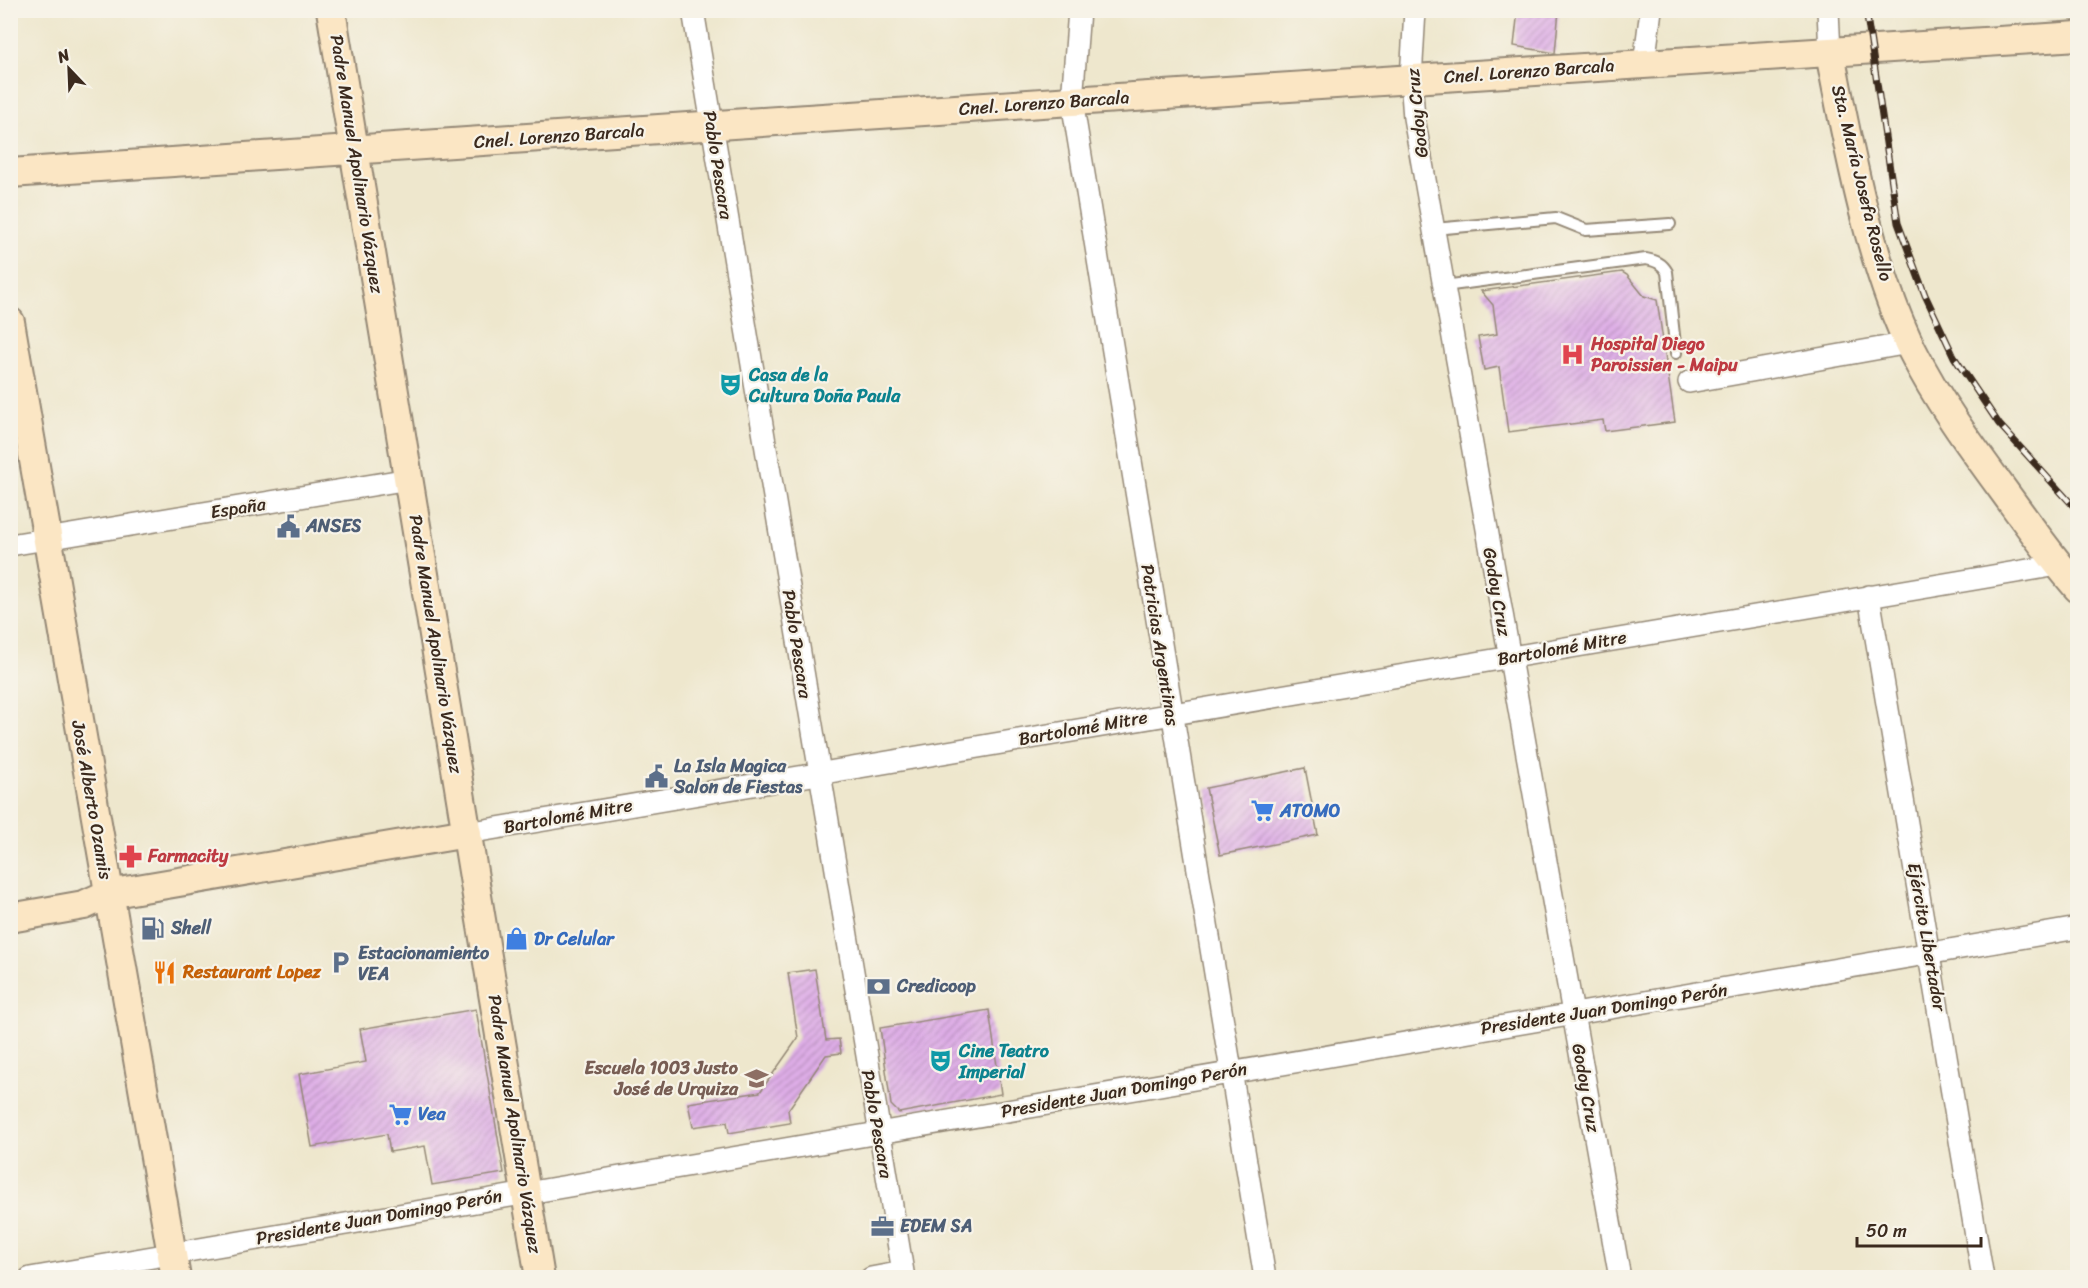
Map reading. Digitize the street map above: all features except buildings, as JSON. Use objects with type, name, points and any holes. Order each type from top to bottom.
[{"type":"street","name":"Padre Manuel Apolinario Vázquez","points":[[331,10],[540,1278]]},
{"type":"street","name":"Pablo Pescara","points":[[693,10],[903,1275]]},
{"type":"street","name":"Patricias Argentinas","points":[[1079,10],[1072,101],[1265,1278]]},
{"type":"street","name":"Godoy Cruz","points":[[1415,10],[1411,79],[1414,118],[1620,1278]]},
{"type":"street","points":[[1644,64],[1651,10]]},
{"type":"street","name":"Sta. María Josefa Rosello","points":[[1828,10],[1830,52],[1847,138],[1874,243],[1909,343],[1961,432],[2058,565],[2078,588]]},
{"type":"street","name":"Cnel. Lorenzo Barcala","points":[[10,173],[2078,36]]},
{"type":"street","name":"José Alberto Ozamis","points":[[10,322],[57,537],[108,894],[173,1265]]},
{"type":"street","points":[[1689,382],[1909,343]]},
{"type":"street","name":"España","points":[[10,545],[409,479]]},
{"type":"street","name":"Bartolomé Mitre","points":[[108,894],[818,772],[2058,565]]},
{"type":"street","name":"Ejército Libertador","points":[[1869,596],[1983,1278]]},
{"type":"street","points":[[10,900],[82,888],[108,894]]},
{"type":"street","points":[[10,918],[84,905],[108,894]]},
{"type":"street","name":"Presidente Juan Domingo Perón","points":[[30,1278],[173,1265],[526,1192],[2078,928]]},
{"type":"street","points":[[871,1278],[903,1275]]},
{"type":"lane","points":[[1434,229],[1556,218],[1586,230],[1670,224]]},
{"type":"lane","points":[[1444,286],[1646,259],[1654,261],[1663,265],[1667,272],[1676,353]]},
{"type":"railway","points":[[1866,10],[1898,223],[1925,295],[1954,357],[1999,424],[2078,511]]},
{"type":"place","name":"Hospital Diego Paroissien - Maipu","points":[[1573,354]]},
{"type":"place","name":"Casa de la Cultura Doña Paula","points":[[731,385]]},
{"type":"place","name":"ANSES","points":[[288,526]]},
{"type":"place","name":"La Isla Magica Salon de Fiestas","points":[[656,776]]},
{"type":"place","name":"ATOMO","points":[[1262,811]]},
{"type":"place","name":"Farmacity","points":[[130,856]]},
{"type":"place","name":"Shell","points":[[153,928]]},
{"type":"place","name":"Dr Celular","points":[[516,939]]},
{"type":"place","name":"Estacionamiento VEA","points":[[340,963]]},
{"type":"place","name":"Restaurant Lopez","points":[[165,972]]},
{"type":"place","name":"Credicoop","points":[[879,986]]},
{"type":"place","name":"Cine Teatro Imperial","points":[[941,1061]]},
{"type":"place","name":"Escuela 1003 Justo José de Urquiza","points":[[756,1078]]},
{"type":"place","name":"Vea","points":[[400,1114]]},
{"type":"place","name":"EDEM SA","points":[[882,1226]]}]
